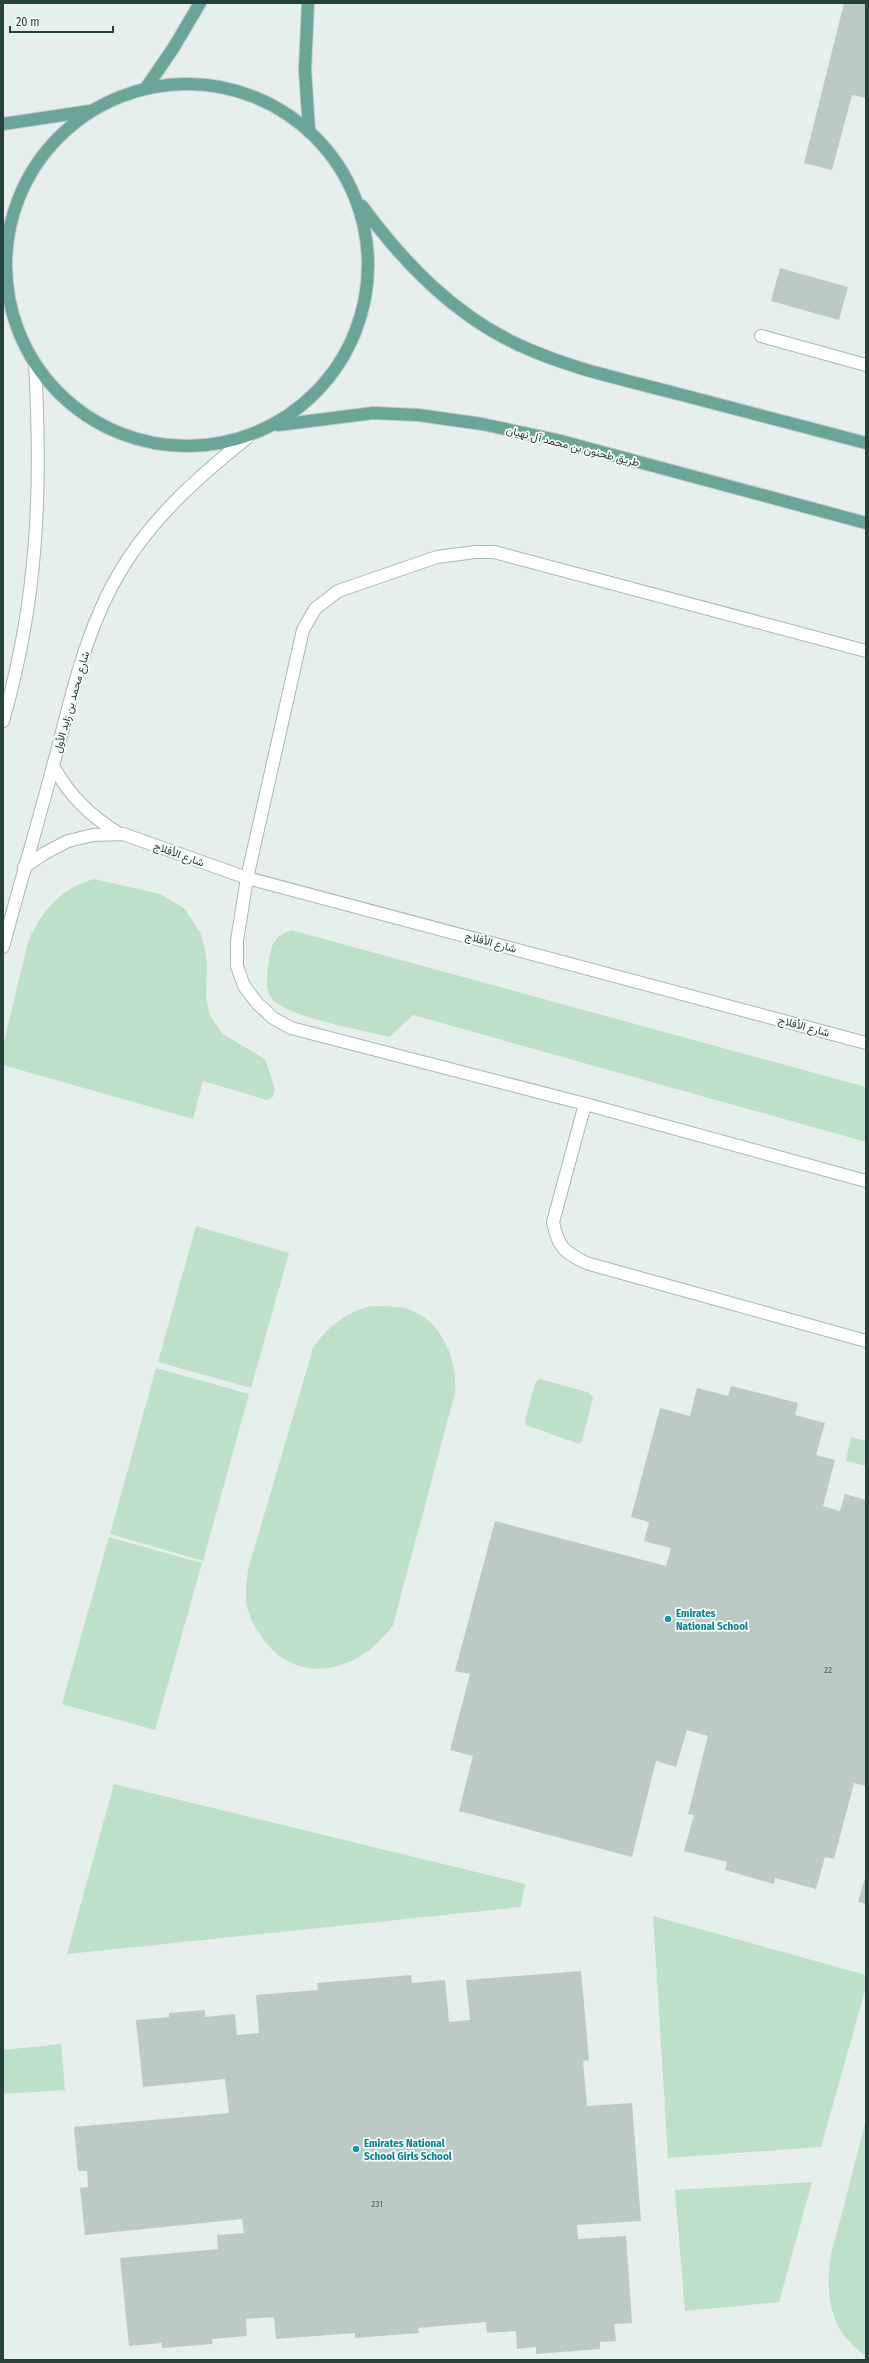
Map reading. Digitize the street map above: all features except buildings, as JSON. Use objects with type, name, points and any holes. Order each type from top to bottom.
[{"type":"main road","points":[[146,88],[174,47],[200,3]]},
{"type":"main road","points":[[308,3],[305,70],[309,130]]},
{"type":"main road","points":[[359,202],[366,234],[369,266],[366,298],[358,330],[344,358],[325,385],[302,407],[275,425],[247,438],[217,445],[188,448],[157,444],[128,437],[101,425],[76,408],[54,387],[35,364],[22,338],[12,311],[5,282],[6,254],[10,226],[22,191],[31,172],[47,149],[68,128],[91,111],[117,97],[146,88],[174,84],[203,84],[232,89],[260,99],[286,113],[309,130],[328,152],[359,202],[391,245],[429,284],[472,317],[518,345],[568,365],[866,443]]},
{"type":"main road","points":[[3,124],[91,111]]},
{"type":"main road","name":"طريق طحنون بن محمد آل نهيان","points":[[275,425],[374,413],[418,415],[482,424],[557,440],[866,523]]},
{"type":"street","points":[[761,336],[866,365]]},
{"type":"street","points":[[3,722],[17,671],[30,593],[38,517],[39,440],[35,364]]},
{"type":"street","name":"شارع محمد بن زايد الأول","points":[[3,947],[74,684],[95,622],[121,570],[162,515],[199,476],[247,438]]},
{"type":"street","points":[[866,651],[494,552],[475,552],[437,557],[351,586],[326,598],[315,609],[303,630],[247,878],[237,941],[236,966],[244,986],[257,1003],[273,1018],[291,1028],[585,1104],[866,1181]]},
{"type":"street","name":"شارع الأفلاج","points":[[53,766],[65,786],[80,805],[98,820],[118,833],[247,878],[866,1043]]},
{"type":"street","name":"شارع الأفلاج","points":[[24,867],[45,853],[68,842],[93,835],[118,833]]},
{"type":"street","points":[[585,1104],[553,1222],[556,1238],[566,1253],[586,1264],[866,1341]]},
{"type":"green space","points":[[94,879],[160,894],[184,908],[200,932],[205,949],[207,965],[206,997],[210,1016],[223,1034],[265,1059],[275,1089],[273,1097],[267,1100],[203,1081],[193,1119],[3,1065],[3,1046],[28,942],[33,931],[46,911],[62,895],[82,883]]},
{"type":"green space","points":[[291,930],[866,1087],[866,1142],[413,1015],[389,1037],[310,1018],[282,1006],[273,1000],[270,996],[267,983],[270,952],[274,943],[280,936]]},
{"type":"green space","points":[[196,1226],[289,1253],[251,1388],[158,1362]]},
{"type":"green space","points":[[371,1306],[408,1309],[420,1314],[430,1322],[439,1332],[450,1355],[454,1368],[455,1393],[393,1625],[381,1640],[350,1662],[333,1667],[315,1669],[298,1666],[282,1658],[267,1644],[255,1626],[248,1611],[246,1601],[248,1570],[313,1348],[325,1333],[338,1321],[353,1312]]},
{"type":"green space","points":[[156,1368],[249,1394],[203,1561],[110,1534]]},
{"type":"green space","points":[[541,1379],[590,1393],[593,1398],[582,1441],[579,1444],[526,1425],[525,1420],[536,1381]]},
{"type":"green space","points":[[851,1437],[866,1441],[866,1466],[846,1461]]},
{"type":"green space","points":[[109,1537],[202,1563],[155,1730],[62,1704]]},
{"type":"green space","points":[[114,1784],[525,1884],[521,1907],[67,1954]]},
{"type":"green space","points":[[653,1916],[866,1975],[866,1987],[821,2147],[668,2158]]},
{"type":"green space","points":[[61,2044],[65,2090],[3,2094],[3,2050]]},
{"type":"green space","points":[[866,2120],[866,2356],[844,2336],[837,2324],[832,2311],[830,2298],[829,2270],[831,2255]]},
{"type":"green space","points":[[812,2182],[779,2302],[685,2311],[675,2190]]},
{"type":"place","name":"Emirates National School","points":[[668,1619]]},
{"type":"place","name":"Emirates National School Girls School","points":[[356,2149]]}]
